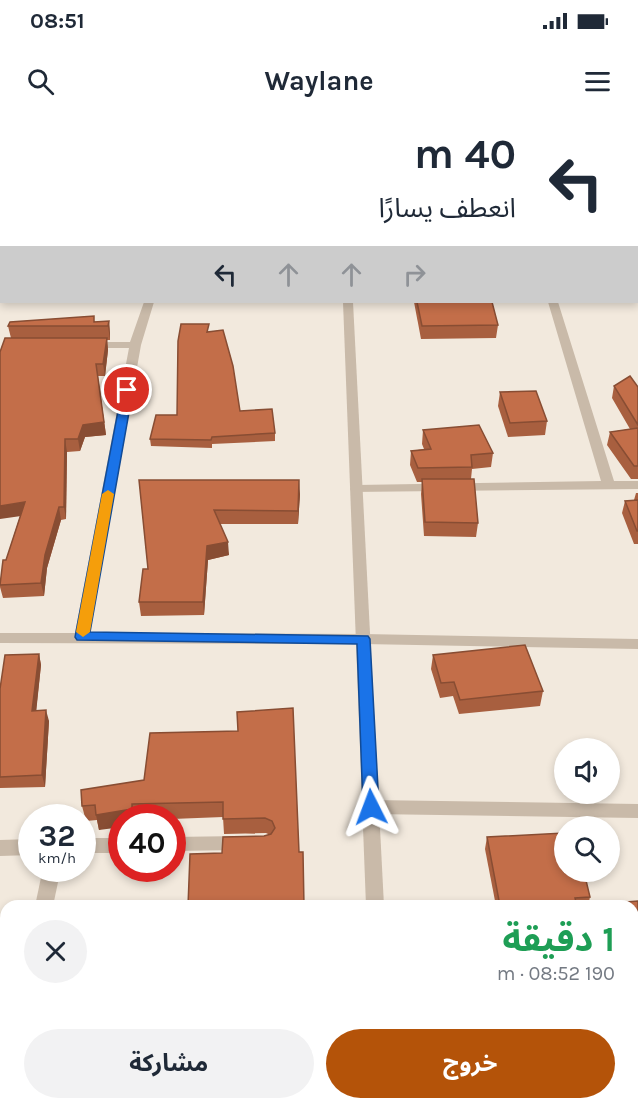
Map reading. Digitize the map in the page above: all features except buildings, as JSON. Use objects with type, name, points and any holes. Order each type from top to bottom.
[{"type":"street","points":[[82,637],[135,345],[149,303]]},
{"type":"street","points":[[348,303],[375,900]]},
{"type":"street","points":[[553,303],[609,486]]},
{"type":"street","points":[[79,345],[135,345]]},
{"type":"street","points":[[357,489],[638,485]]},
{"type":"street","points":[[0,638],[363,639],[638,644]]},
{"type":"street","points":[[371,807],[638,812]]},
{"type":"street","points":[[186,844],[254,843]]},
{"type":"street","points":[[0,848],[18,847]]},
{"type":"street","points":[[45,900],[49,882]]},
{"type":"slow traffic","points":[[83,632],[108,494]]},
{"type":"route","points":[[127,390],[82,637],[363,639],[371,807]]}]
